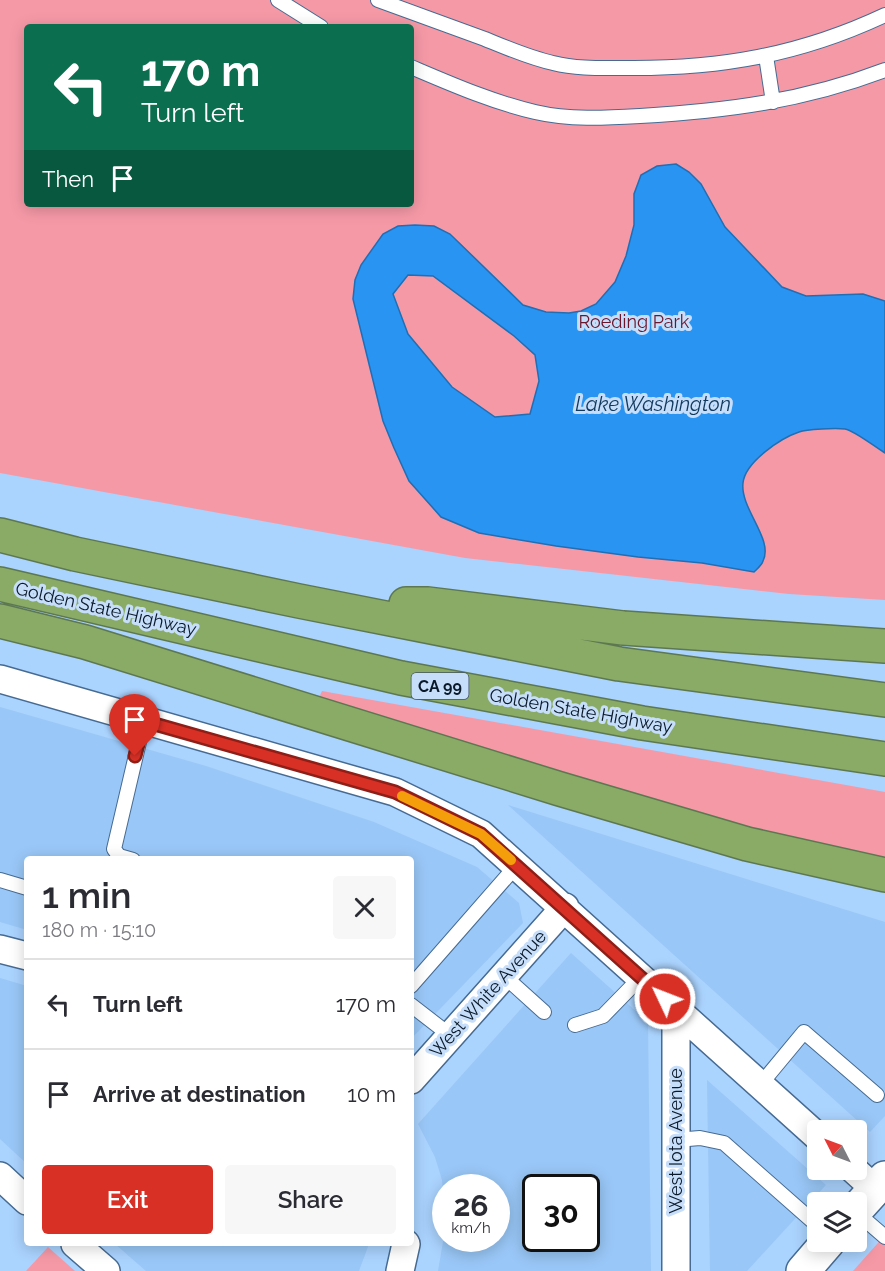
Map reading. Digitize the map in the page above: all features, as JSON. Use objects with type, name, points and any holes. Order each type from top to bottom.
[{"type":"highway","points":[[0,535],[75,554],[299,601],[619,664],[885,700]]},
{"type":"highway","name":"Golden State Highway","points":[[0,584],[401,678],[642,723],[885,759]]},
{"type":"highway","points":[[299,601],[428,604],[623,628],[885,646]]},
{"type":"highway","points":[[0,621],[85,642],[424,748],[747,844],[885,875]]},
{"type":"main road","points":[[803,1271],[819,1252]]},
{"type":"street","points":[[0,679],[395,792],[481,834],[565,907],[807,1127]]},
{"type":"street","name":"West White Avenue","points":[[414,1077],[565,907]]},
{"type":"street","points":[[0,949],[24,955]]},
{"type":"street","name":"West Iota Avenue","points":[[676,1010],[676,1271]]},
{"type":"street","points":[[0,1176],[24,1198]]},
{"type":"street","points":[[77,1246],[106,1271]]},
{"type":"street","points":[[400,1271],[406,1246]]},
{"type":"lane","points":[[278,0],[316,24]]},
{"type":"lane","points":[[378,0],[554,63],[590,68],[647,69],[706,65],[766,56],[788,52],[851,31],[885,15]]},
{"type":"lane","points":[[766,56],[773,102]]},
{"type":"lane","points":[[414,68],[505,104],[537,113],[602,118],[695,113],[797,98],[844,85],[885,70]]},
{"type":"lane","points":[[119,856],[114,849],[144,721]]},
{"type":"lane","points":[[414,983],[517,865]]},
{"type":"lane","points":[[0,880],[24,887]]},
{"type":"lane","points":[[504,976],[544,1012]]},
{"type":"lane","points":[[575,1026],[603,1016],[641,977]]},
{"type":"lane","points":[[414,1007],[451,1036]]},
{"type":"lane","points":[[760,1085],[804,1032],[882,1095]]},
{"type":"lane","points":[[676,1140],[700,1138],[724,1143],[807,1216]]},
{"type":"lane","points":[[867,1196],[885,1237]]},
{"type":"shaded area","points":[[0,707],[206,766],[374,822],[477,867],[519,903],[523,923],[414,1036],[414,856],[24,856],[24,929],[0,922]]},
{"type":"shaded area","points":[[508,805],[885,922],[885,1116],[870,1132],[867,1129],[867,1120],[857,1120]]},
{"type":"shaded area","points":[[571,953],[648,1022],[651,1271],[438,1271],[441,1252],[510,1252],[510,1174],[440,1174],[435,1157],[418,1124]]},
{"type":"shaded area","points":[[0,978],[24,985],[24,1161],[0,1139]]},
{"type":"shaded area","points":[[707,1080],[807,1168],[807,1180],[820,1180],[826,1185],[820,1192],[807,1192],[807,1206],[747,1271],[710,1271]]},
{"type":"shaded area","points":[[117,1246],[368,1246],[359,1271],[146,1271]]},
{"type":"green space","name":"Roeding Park","points":[[0,0],[885,0],[885,600],[789,594],[465,558],[0,473]]},
{"type":"green space","points":[[322,691],[885,792],[885,874],[312,713]]},
{"type":"green space","points":[[885,1235],[885,1271],[853,1271]]},
{"type":"green space","points":[[48,1247],[75,1271],[26,1271]]},
{"type":"water","name":"Lake Washington","points":[[676,164],[689,172],[701,184],[725,227],[782,287],[806,296],[863,294],[885,301],[885,453],[849,430],[822,429],[792,435],[774,445],[757,459],[745,475],[743,483],[746,503],[764,543],[763,561],[754,572],[702,563],[556,546],[479,533],[441,517],[409,481],[383,421],[353,299],[355,280],[361,265],[383,234],[398,226],[434,226],[450,234],[523,305],[546,312],[581,311],[596,304],[615,282],[626,256],[634,225],[634,194],[641,175],[657,166]],"holes":[[[408,275],[433,276],[514,336],[535,355],[539,381],[530,414],[495,417],[452,387],[408,334],[393,294]]]},
{"type":"slow traffic","points":[[402,796],[481,834],[511,860]]},
{"type":"route","points":[[135,756],[144,721],[395,792],[481,834],[665,999]]}]
